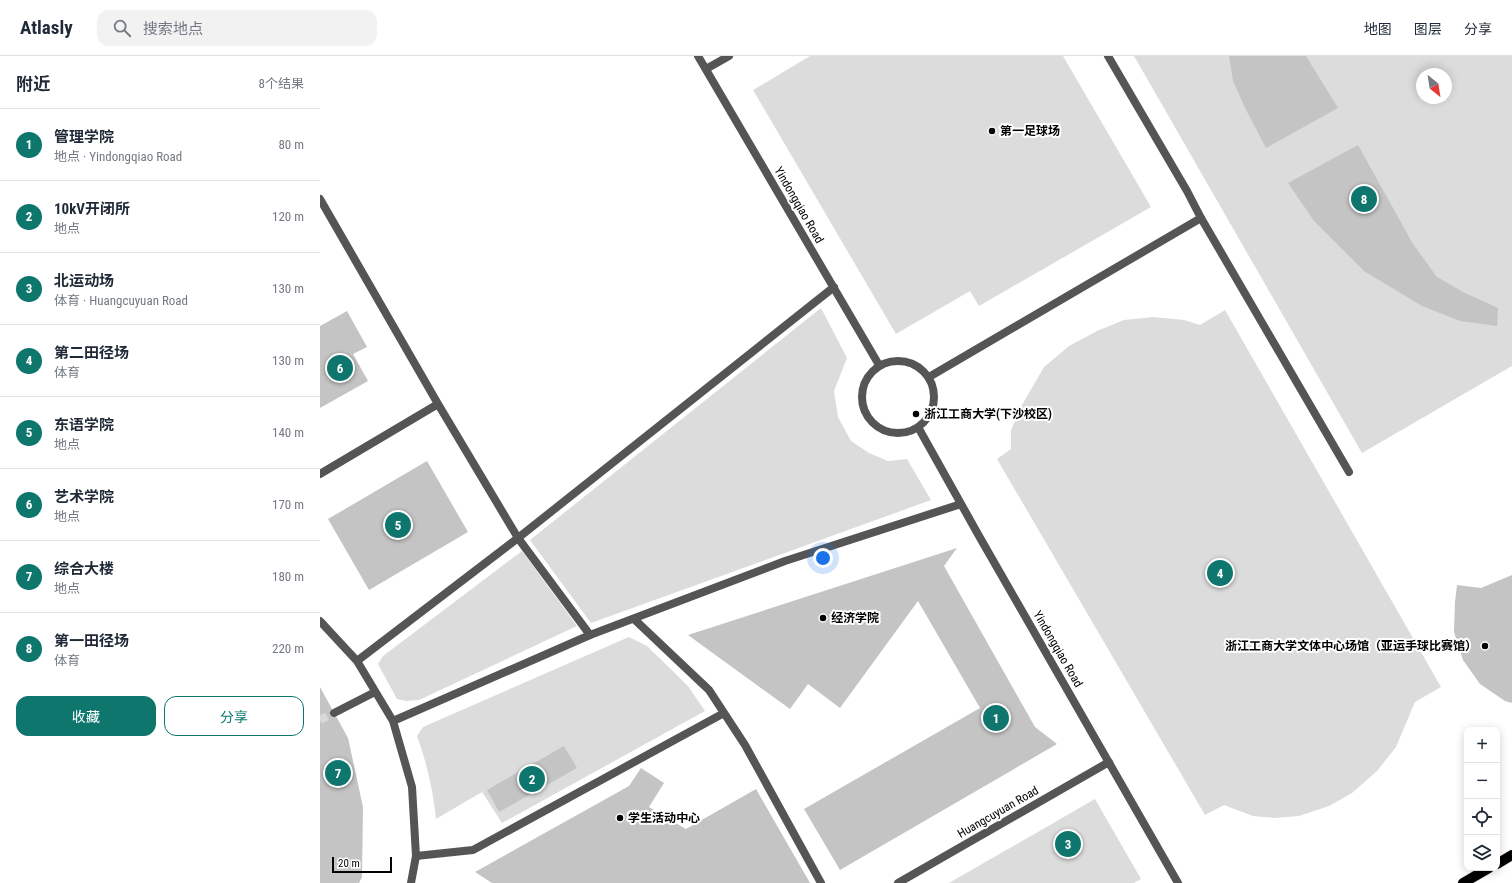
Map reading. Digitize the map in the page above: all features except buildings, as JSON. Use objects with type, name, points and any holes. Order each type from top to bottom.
[{"type":"main road","points":[[1500,862],[1512,855]]},
{"type":"main road","points":[[1464,883],[1485,871]]},
{"type":"street","name":"Yindongqiao Road","points":[[698,56],[879,365]]},
{"type":"street","points":[[706,69],[729,56]]},
{"type":"street","points":[[1108,56],[1349,472]]},
{"type":"street","points":[[320,199],[438,404],[518,538],[590,635]]},
{"type":"street","points":[[929,377],[1201,218]]},
{"type":"street","points":[[357,661],[518,538],[834,287]]},
{"type":"street","points":[[892,360],[906,361],[919,367],[929,377],[934,390],[934,404],[928,417],[918,427],[906,432],[893,433],[881,429],[870,422],[864,411],[861,398],[863,385],[869,374],[879,365],[892,360]]},
{"type":"street","points":[[320,474],[438,404]]},
{"type":"street","name":"Yindongqiao Road","points":[[918,427],[1178,883]]},
{"type":"street","points":[[393,721],[590,635],[634,618],[785,561],[961,504]]},
{"type":"street","points":[[634,618],[709,690],[745,745],[821,883]]},
{"type":"street","points":[[320,621],[357,661],[393,721],[412,787],[416,856],[411,883]]},
{"type":"street","points":[[334,713],[375,692]]},
{"type":"street","points":[[416,856],[473,850],[724,713]]},
{"type":"street","name":"Huangcuyuan Road","points":[[898,883],[1109,762]]},
{"type":"shaded area","name":"第一足球场","points":[[810,56],[1063,56],[1151,207],[979,306],[970,291],[896,334],[753,90]]},
{"type":"shaded area","points":[[1134,56],[1512,56],[1512,366],[1362,453]]},
{"type":"shaded area","points":[[821,308],[847,358],[834,391],[838,417],[851,441],[869,453],[888,461],[907,459],[931,500],[591,623],[530,540]]},
{"type":"shaded area","points":[[1225,310],[1441,687],[1415,702],[1396,747],[1377,771],[1352,793],[1329,806],[1299,816],[1274,818],[1253,816],[1224,805],[1205,815],[997,459],[1011,449],[1011,430],[1022,405],[1044,367],[1069,346],[1097,331],[1124,320],[1153,317],[1184,320],[1200,325]]},
{"type":"shaded area","points":[[522,551],[577,626],[419,700],[406,701],[397,699],[378,664],[383,656]]},
{"type":"shaded area","points":[[629,637],[647,646],[688,686],[705,711],[502,823],[482,792],[436,819],[429,777],[417,736],[423,727]]},
{"type":"shaded area","points":[[1095,799],[1141,879],[1134,883],[949,883]]},
{"type":"tunnel","points":[[320,720],[334,713]]},
{"type":"place","name":"第一足球场","points":[[992,131]]},
{"type":"place","name":"第一田径场","points":[[1364,199]]},
{"type":"place","name":"艺术学院","points":[[340,368]]},
{"type":"place","name":"浙江工商大学(下沙校区)","points":[[916,414]]},
{"type":"place","name":"东语学院","points":[[398,525]]},
{"type":"place","name":"第二田径场","points":[[1220,573]]},
{"type":"place","name":"经济学院","points":[[823,618]]},
{"type":"place","name":"浙江工商大学文体中心场馆（亚运手球比赛馆）","points":[[1485,646]]},
{"type":"place","name":"管理学院","points":[[996,718]]},
{"type":"place","name":"综合大楼","points":[[338,773]]},
{"type":"place","name":"10kV开闭所","points":[[532,779]]},
{"type":"place","name":"学生活动中心","points":[[620,818]]},
{"type":"place","name":"北运动场","points":[[1068,844]]}]
